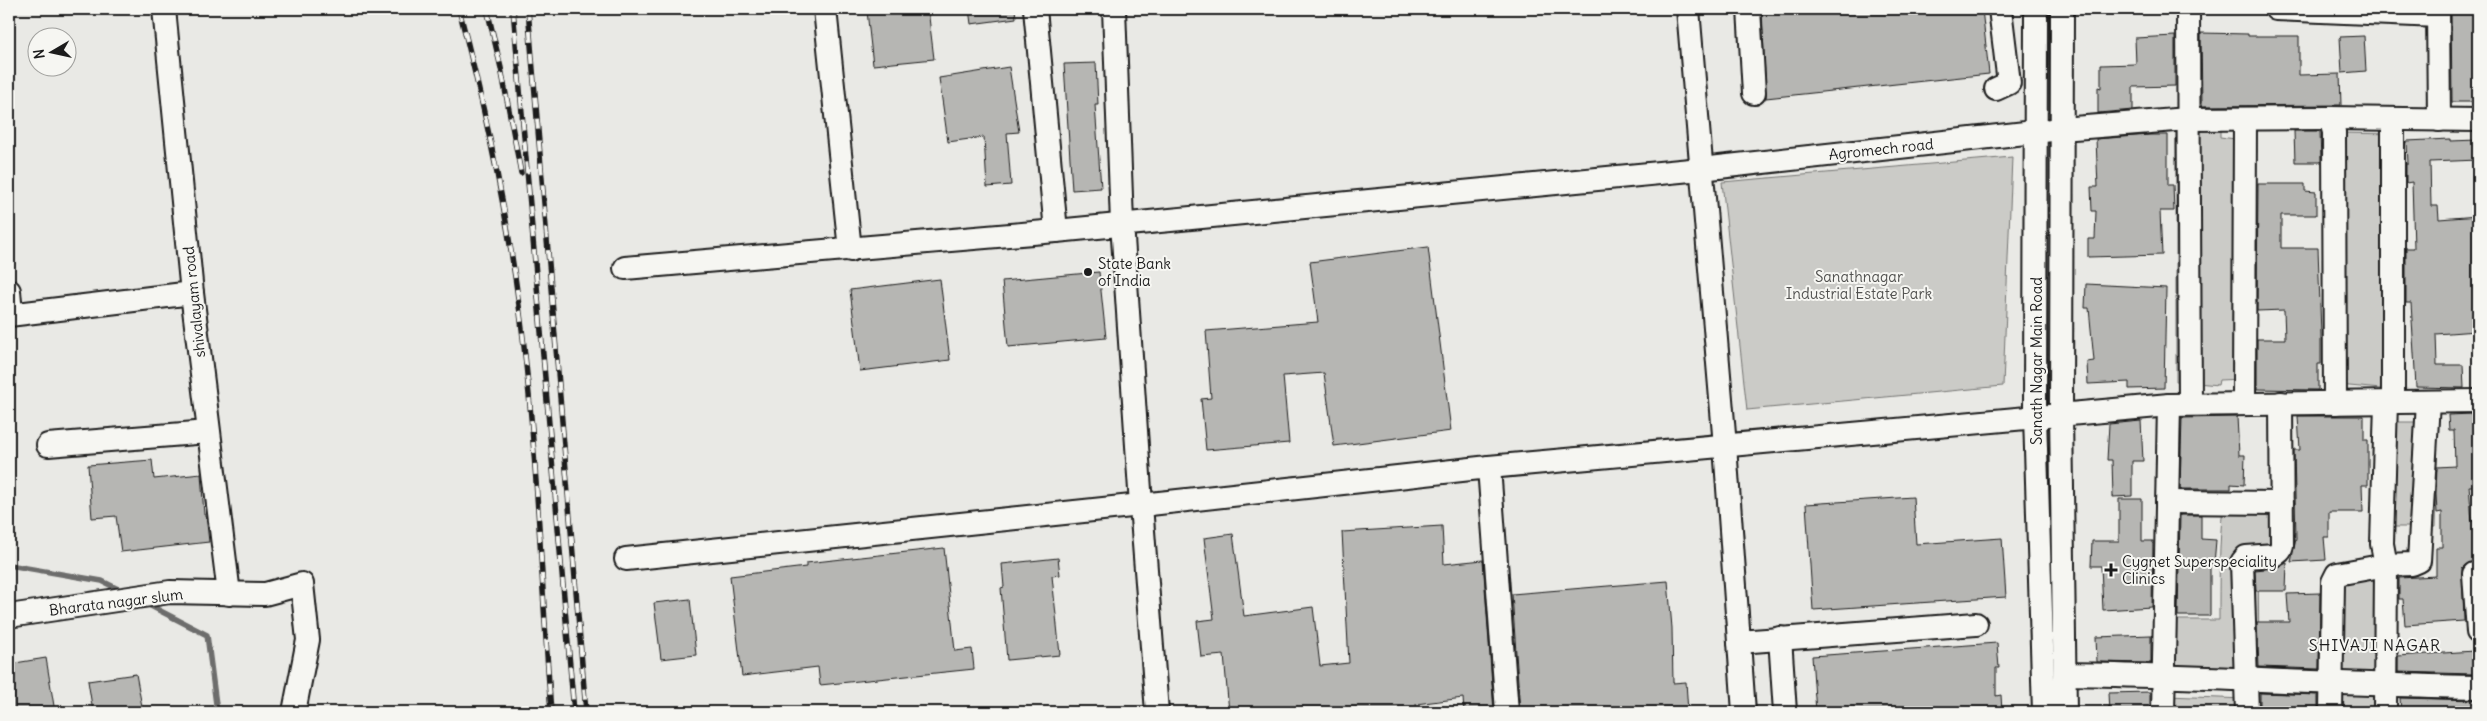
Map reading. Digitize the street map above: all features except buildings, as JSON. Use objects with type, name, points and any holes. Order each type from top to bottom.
[{"type":"street","name":"shivalayam road","points":[[164,9],[192,293],[229,594]]},
{"type":"street","points":[[825,9],[850,250]]},
{"type":"street","points":[[1034,9],[1056,231]]},
{"type":"street","points":[[1114,9],[1122,223],[1157,712]]},
{"type":"street","points":[[1688,9],[1725,446],[1744,712]]},
{"type":"street","points":[[1749,9],[1754,93]]},
{"type":"street","points":[[1996,89],[2009,83],[2000,9]]},
{"type":"street","name":"Sanath Nagar Main Road","points":[[2036,9],[2034,132],[2035,416],[2044,712]]},
{"type":"street","name":"Sanath Nagar Main Road","points":[[2062,9],[2061,413],[2066,674],[2065,712]]},
{"type":"street","points":[[2163,712],[2167,502],[2180,404],[2188,119],[2188,9]]},
{"type":"street","points":[[2276,9],[2438,12],[2439,120]]},
{"type":"street","points":[[2330,118],[2334,132],[2335,403]]},
{"type":"street","name":"Agromech road","points":[[625,268],[850,250],[1701,169],[2061,129],[2188,119],[2478,120]]},
{"type":"street","points":[[2244,403],[2245,119]]},
{"type":"street","points":[[2385,712],[2386,565],[2382,544],[2390,402],[2393,119]]},
{"type":"street","points":[[9,291],[10,315],[192,293]]},
{"type":"street","points":[[626,559],[1489,467],[2061,413],[2180,404],[2478,401]]},
{"type":"street","points":[[2331,712],[2333,582],[2337,574],[2386,565],[2412,564],[2419,561],[2428,402]]},
{"type":"street","points":[[2247,712],[2242,562],[2246,557],[2275,555],[2280,552],[2282,503],[2281,403]]},
{"type":"street","points":[[48,445],[208,432]]},
{"type":"street","points":[[1489,467],[1508,712]]},
{"type":"street","points":[[2167,502],[2282,503]]},
{"type":"street","points":[[2478,574],[2474,574],[2478,632]]},
{"type":"street","name":"Bharata nagar slum","points":[[9,616],[170,592],[265,594],[302,584],[308,640],[294,712]]},
{"type":"street","points":[[1739,642],[1976,624]]},
{"type":"street","points":[[1780,638],[1785,712]]},
{"type":"street","points":[[2066,674],[2163,676],[2332,684],[2478,687]]},
{"type":"green space","points":[[2176,129],[2220,130],[2220,137],[2243,140],[2242,379],[2219,380],[2218,385],[2176,381]]},
{"type":"green space","points":[[2339,133],[2396,134],[2395,371],[2381,371],[2381,389],[2339,385]]},
{"type":"green space","name":"Sanathnagar Industrial Estate Park","points":[[2012,157],[2003,386],[1747,410],[1722,182]]},
{"type":"green space","points":[[2388,422],[2438,422],[2435,527],[2387,527]]},
{"type":"green space","points":[[2278,505],[2277,550],[2258,553],[2259,667],[2172,666],[2172,620],[2219,620],[2223,506]]},
{"type":"green space","points":[[2382,570],[2382,682],[2337,680],[2338,581]]},
{"type":"green space","points":[[2334,688],[2381,688],[2382,712],[2333,712]]},
{"type":"green space","points":[[2167,696],[2245,699],[2245,712],[2167,712]]},
{"type":"waterway","points":[[9,565],[102,581],[124,592]]},
{"type":"waterway","points":[[145,603],[207,635],[217,712]]},
{"type":"railway","points":[[459,9],[478,84],[515,274],[531,412],[551,712]]},
{"type":"railway","points":[[487,9],[501,68],[521,173]]},
{"type":"railway","points":[[513,9],[574,712]]},
{"type":"railway","points":[[528,9],[586,712]]},
{"type":"place","name":"State Bank of India","points":[[1088,272]]},
{"type":"place","name":"Cygnet Superspeciality Clinics","points":[[2111,570]]},
{"type":"district","name":"SHIVAJI NAGAR","points":[[2375,645]]}]
